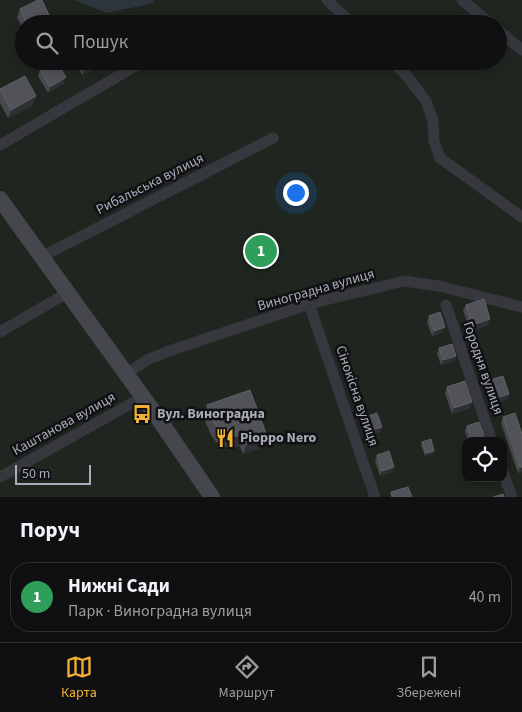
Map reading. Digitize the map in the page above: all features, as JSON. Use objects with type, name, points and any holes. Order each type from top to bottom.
[{"type":"street","points":[[327,0],[343,15]]},
{"type":"street","points":[[462,0],[480,15]]},
{"type":"street","points":[[507,38],[522,50]]},
{"type":"street","points":[[0,145],[129,70]]},
{"type":"street","points":[[401,70],[426,101],[433,120],[434,141],[440,158],[522,217]]},
{"type":"street","name":"Рибальська вулиця","points":[[41,257],[273,138]]},
{"type":"street","points":[[0,199],[144,398],[212,497]]},
{"type":"street","name":"Виноградна вулиця","points":[[126,374],[169,351],[309,304],[404,281],[439,286],[522,306]]},
{"type":"street","points":[[0,332],[68,293]]},
{"type":"street","name":"Сінокісна вулиця","points":[[309,304],[375,497]]},
{"type":"street","name":"Городня вулиця","points":[[446,305],[491,437]]},
{"type":"street","name":"Каштанова вулиця","points":[[0,477],[144,398]]},
{"type":"street","points":[[506,482],[512,497]]},
{"type":"shaded area","points":[[0,0],[522,0],[522,497],[0,497]]},
{"type":"shaded area","points":[[74,0],[154,0],[154,3],[107,13]]},
{"type":"building","points":[[38,0],[42,0],[49,15],[23,15],[20,9]]},
{"type":"building","points":[[40,70],[62,70],[66,77],[50,87]]},
{"type":"building","points":[[25,76],[36,96],[11,110],[0,89]]},
{"type":"building","points":[[484,299],[490,319],[472,325],[466,305]]},
{"type":"building","points":[[440,312],[445,327],[434,331],[429,316]]},
{"type":"building","points":[[452,344],[456,356],[443,360],[439,348]]},
{"type":"building","points":[[503,376],[509,394],[496,398],[490,380]]},
{"type":"building","points":[[465,381],[472,402],[454,408],[447,387]]},
{"type":"building","points":[[250,390],[267,436],[247,444],[244,436],[229,436],[220,431],[207,405]]},
{"type":"building","points":[[377,413],[382,427],[369,431],[365,417]]},
{"type":"building","points":[[515,413],[522,434],[522,467],[520,467],[503,417]]},
{"type":"building","points":[[479,422],[484,436],[471,437],[467,426]]},
{"type":"building","points":[[431,439],[434,451],[426,453],[422,442]]},
{"type":"building","points":[[389,451],[394,467],[382,471],[377,455]]},
{"type":"building","points":[[408,487],[412,497],[392,497],[391,492]]},
{"type":"building","points":[[503,494],[504,497],[493,497]]},
{"type":"place","name":"Нижні Сади","points":[[261,251]]},
{"type":"place","name":"Вул. Виноградна","points":[[142,414]]},
{"type":"place","name":"Pioppo Nero","points":[[225,438]]}]
